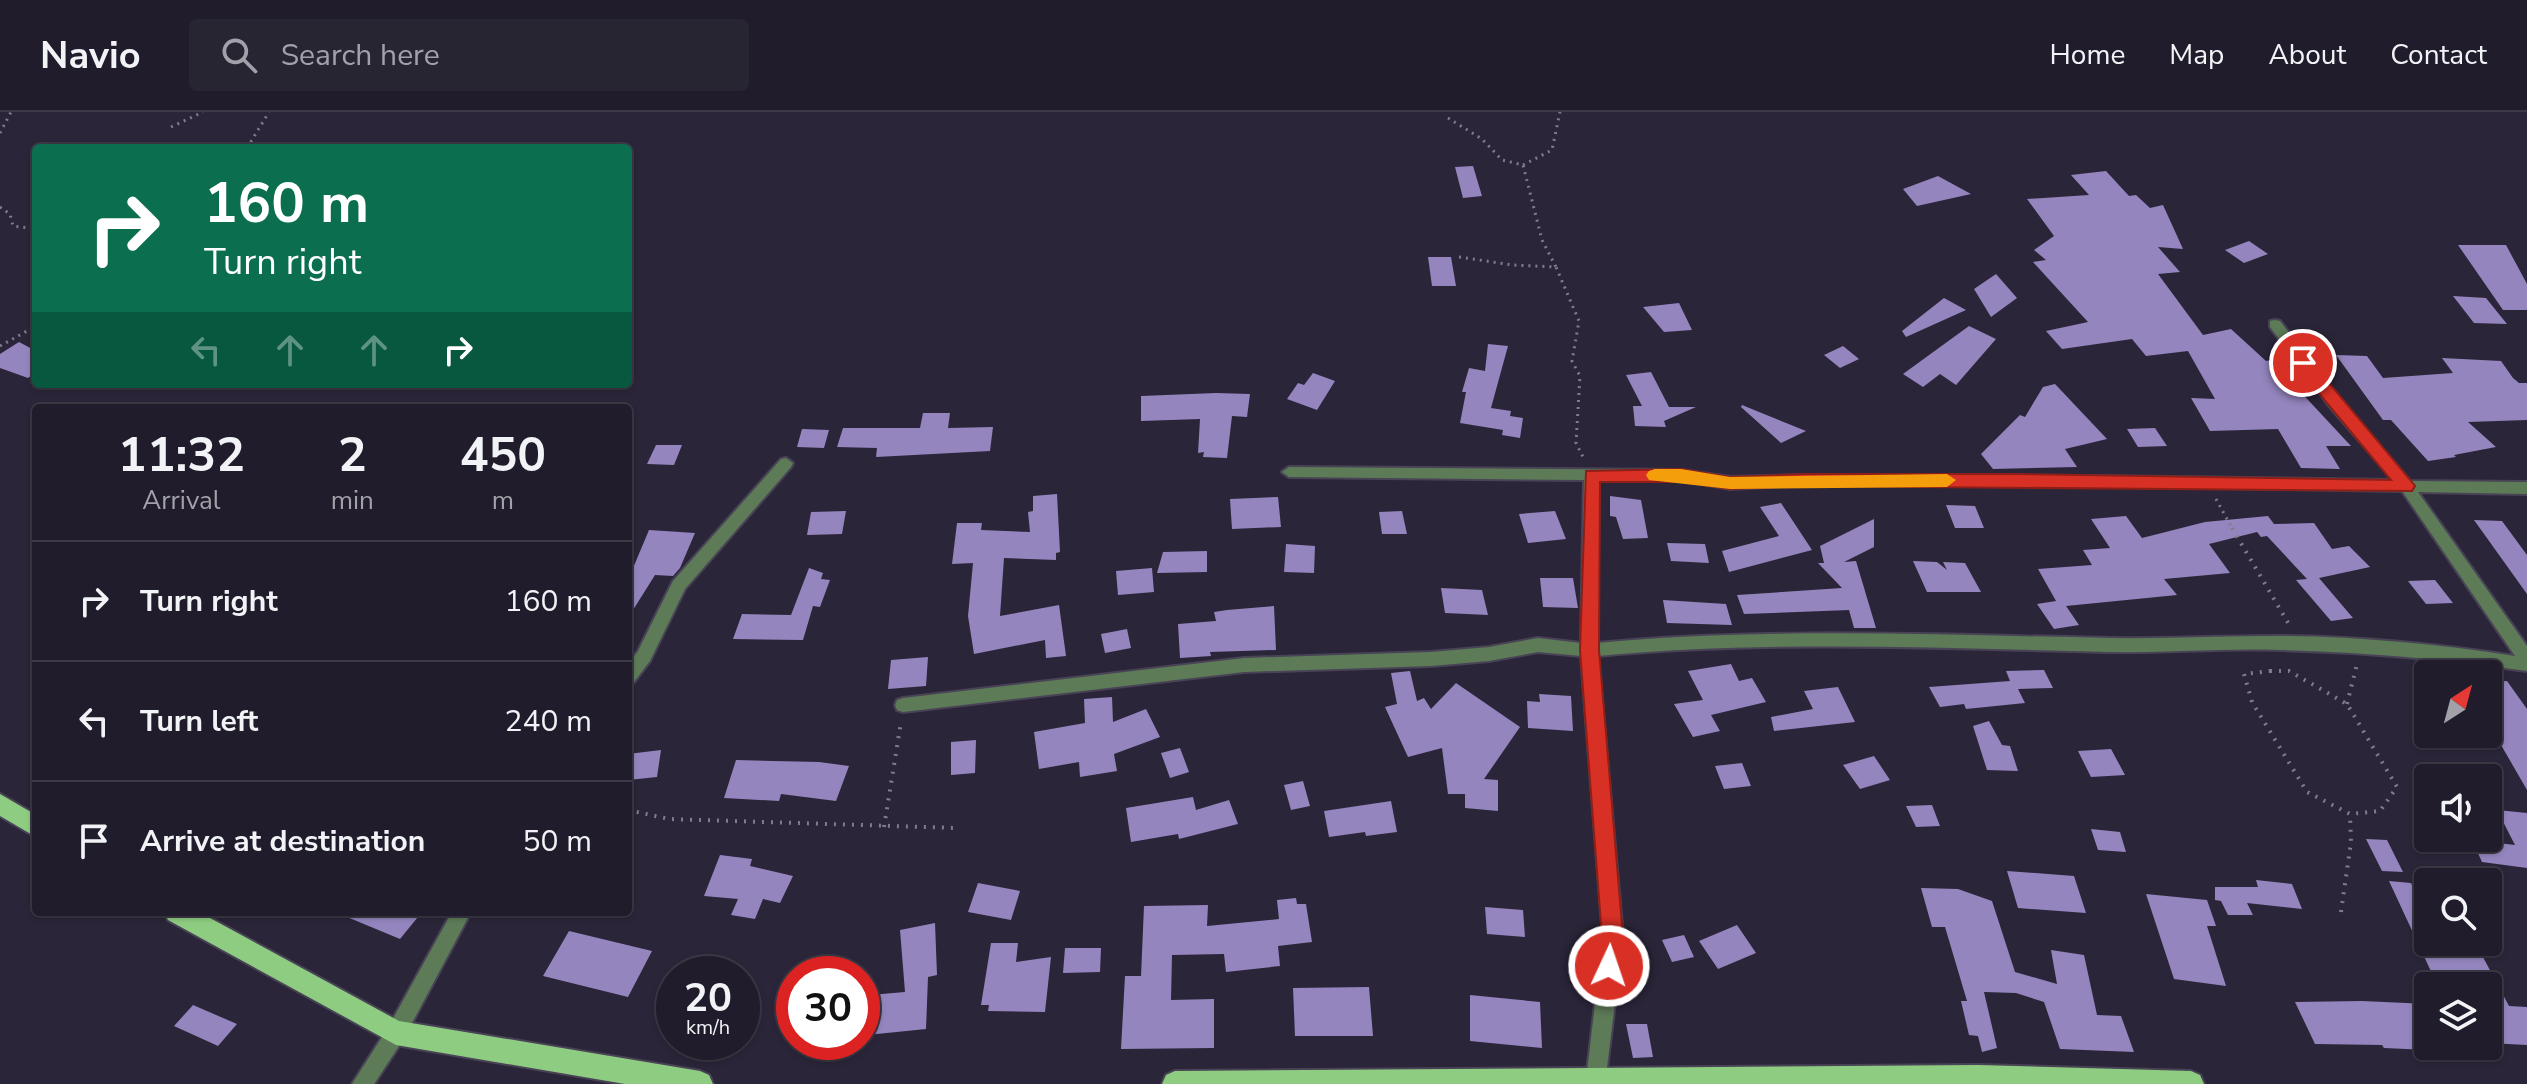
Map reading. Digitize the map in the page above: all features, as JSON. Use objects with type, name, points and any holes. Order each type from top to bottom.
[{"type":"main road","points":[[0,804],[32,824]]},
{"type":"main road","points":[[183,916],[396,1033],[700,1084]]},
{"type":"main road","points":[[1175,1084],[1596,1080],[2191,1084]]},
{"type":"street","points":[[2275,324],[2319,383],[2406,486],[2527,662]]},
{"type":"street","points":[[632,672],[644,656],[679,585],[786,463]]},
{"type":"street","points":[[1289,472],[1483,471],[1592,476],[1681,475],[1730,483],[1804,480],[2527,488]]},
{"type":"street","points":[[1592,476],[1589,650],[1613,937],[1596,1080]]},
{"type":"street","points":[[903,705],[1244,665],[1431,659],[1489,654],[1538,645],[1589,650],[1684,641],[2117,645],[2296,643],[2435,651],[2527,662]]},
{"type":"street","points":[[362,1084],[396,1033],[460,916]]},
{"type":"path","points":[[0,133],[11,112]]},
{"type":"path","points":[[171,127],[203,112]]},
{"type":"path","points":[[249,144],[269,112]]},
{"type":"path","points":[[1448,118],[1482,139],[1502,160],[1523,165],[1552,150],[1560,112]]},
{"type":"path","points":[[1523,165],[1542,240],[1579,321],[1572,361],[1580,376],[1576,443],[1592,476]]},
{"type":"path","points":[[0,207],[10,214],[13,226],[32,228]]},
{"type":"path","points":[[1459,257],[1513,265],[1556,267]]},
{"type":"path","points":[[0,346],[32,328]]},
{"type":"path","points":[[2208,483],[2240,542],[2285,613],[2296,643],[2302,679]]},
{"type":"path","points":[[2347,704],[2361,647]]},
{"type":"path","points":[[2289,671],[2347,704],[2397,787],[2380,811],[2350,814],[2307,792],[2252,702],[2244,674],[2289,671]]},
{"type":"path","points":[[884,827],[903,705]]},
{"type":"path","points":[[632,811],[669,819],[956,828]]},
{"type":"path","points":[[2341,912],[2351,842],[2350,814]]},
{"type":"building","points":[[1473,166],[1482,196],[1463,198],[1455,167]]},
{"type":"building","points":[[2106,171],[2129,196],[2136,195],[2150,208],[2163,205],[2183,249],[2158,247],[2180,272],[2158,274],[2203,335],[2231,329],[2266,361],[2271,360],[2351,446],[2326,446],[2340,469],[2301,468],[2278,429],[2210,431],[2191,398],[2215,399],[2188,351],[2146,356],[2132,339],[2062,349],[2046,331],[2088,322],[2033,262],[2046,260],[2034,250],[2054,236],[2027,199],[2089,195],[2071,175]]},
{"type":"building","points":[[1938,176],[1971,194],[1917,206],[1903,189]]},
{"type":"building","points":[[2249,241],[2268,254],[2244,263],[2225,250]]},
{"type":"building","points":[[2458,245],[2506,245],[2527,284],[2527,310],[2503,310]]},
{"type":"building","points":[[1428,257],[1451,257],[1456,286],[1432,286]]},
{"type":"building","points":[[1996,274],[2017,298],[1991,317],[1974,289]]},
{"type":"building","points":[[2453,296],[2486,298],[2507,324],[2474,323]]},
{"type":"building","points":[[1944,298],[1966,310],[1906,337],[1902,331]]},
{"type":"building","points":[[1679,303],[1692,330],[1664,332],[1643,307]]},
{"type":"building","points":[[1969,326],[1996,339],[1956,385],[1940,374],[1923,387],[1903,374]]},
{"type":"building","points":[[19,342],[32,349],[32,375],[28,378],[0,368],[0,354]]},
{"type":"building","points":[[1488,344],[1508,346],[1491,408],[1511,411],[1510,416],[1523,418],[1520,438],[1502,435],[1503,430],[1460,423],[1466,392],[1462,392],[1469,368],[1485,371]]},
{"type":"building","points":[[1843,346],[1859,359],[1840,368],[1824,355]]},
{"type":"building","points":[[2336,355],[2367,356],[2383,378],[2453,373],[2442,358],[2501,361],[2513,378],[2519,383],[2527,383],[2527,420],[2468,422],[2496,447],[2428,461],[2391,420],[2383,420]]},
{"type":"building","points":[[1651,372],[1669,407],[1696,407],[1664,421],[1666,427],[1635,426],[1633,406],[1642,406],[1626,375]]},
{"type":"building","points":[[1313,373],[1335,381],[1317,410],[1287,399],[1298,383],[1304,385]]},
{"type":"building","points":[[2055,384],[2107,439],[2065,449],[2077,467],[1993,469],[1981,454],[2020,415],[2025,417],[2043,387]]},
{"type":"building","points":[[1250,394],[1247,417],[1232,416],[1227,458],[1203,457],[1204,452],[1198,453],[1200,419],[1141,421],[1141,396]]},
{"type":"building","points":[[1742,405],[1806,431],[1781,443]]},
{"type":"building","points":[[923,413],[950,413],[948,428],[993,427],[990,451],[876,457],[877,448],[837,447],[843,428],[920,428]]},
{"type":"building","points":[[2155,428],[2167,446],[2138,447],[2127,429]]},
{"type":"building","points":[[802,429],[829,430],[824,448],[797,447]]},
{"type":"building","points":[[656,445],[682,445],[674,465],[647,464]]},
{"type":"building","points":[[1057,494],[1060,552],[1056,553],[1056,560],[1004,558],[1000,616],[1059,605],[1066,656],[1046,658],[1045,640],[974,654],[968,616],[973,563],[952,564],[957,523],[982,523],[981,530],[1030,532],[1028,512],[1033,511],[1033,496]]},
{"type":"building","points":[[1610,496],[1641,500],[1648,538],[1623,539],[1616,517],[1610,516]]},
{"type":"building","points":[[1278,497],[1281,527],[1232,529],[1230,499]]},
{"type":"building","points":[[1781,503],[1812,550],[1729,572],[1722,551],[1779,536],[1760,507]]},
{"type":"building","points":[[1946,505],[1975,506],[1984,528],[1955,528]]},
{"type":"building","points":[[846,511],[842,534],[807,535],[811,512]]},
{"type":"building","points":[[1402,511],[1407,534],[1382,534],[1379,512]]},
{"type":"building","points":[[1555,511],[1566,539],[1528,543],[1519,514]]},
{"type":"building","points":[[2126,516],[2142,538],[2205,522],[2268,516],[2274,524],[2314,523],[2332,549],[2349,546],[2370,567],[2319,578],[2353,618],[2331,621],[2296,580],[2307,579],[2267,536],[2261,537],[2257,532],[2209,544],[2230,573],[2164,579],[2177,595],[2066,606],[2079,625],[2054,629],[2037,604],[2056,601],[2038,569],[2092,565],[2083,550],[2110,548],[2091,519]]},
{"type":"building","points":[[1874,519],[1874,547],[1844,562],[1856,561],[1876,628],[1854,628],[1849,610],[1744,614],[1737,595],[1842,588],[1818,563],[1824,563],[1820,546]]},
{"type":"building","points":[[2474,520],[2502,521],[2527,555],[2527,594]]},
{"type":"building","points":[[649,530],[695,533],[680,568],[673,576],[655,575],[632,612],[632,570]]},
{"type":"building","points":[[1667,543],[1705,544],[1709,563],[1671,561]]},
{"type":"building","points":[[1286,544],[1315,546],[1314,573],[1284,572]]},
{"type":"building","points":[[1207,551],[1207,572],[1157,573],[1163,552]]},
{"type":"building","points":[[1913,561],[1937,562],[1947,570],[1943,562],[1965,563],[1981,592],[1927,592]]},
{"type":"building","points":[[809,568],[823,573],[821,579],[830,580],[820,607],[813,606],[803,640],[733,639],[742,614],[791,615]]},
{"type":"building","points":[[1152,568],[1154,592],[1118,595],[1116,571]]},
{"type":"building","points":[[1540,578],[1573,578],[1578,608],[1543,607]]},
{"type":"building","points":[[2435,580],[2453,603],[2426,604],[2408,581]]},
{"type":"building","points":[[1441,588],[1482,590],[1488,615],[1445,613]]},
{"type":"building","points":[[1663,600],[1726,604],[1732,625],[1667,623]]},
{"type":"building","points":[[1274,606],[1276,650],[1210,652],[1211,656],[1180,658],[1178,624],[1216,621],[1214,612]]},
{"type":"building","points":[[1127,629],[1131,648],[1105,653],[1101,634]]},
{"type":"building","points":[[928,657],[926,686],[888,689],[891,660]]},
{"type":"building","points":[[1731,664],[1739,681],[1752,678],[1766,702],[1711,715],[1720,731],[1693,737],[1674,704],[1703,700],[1688,671]]},
{"type":"building","points":[[2044,670],[2053,688],[2018,689],[2025,703],[1966,709],[1964,704],[1940,707],[1929,687],[2010,681],[2006,671]]},
{"type":"building","points":[[1410,671],[1417,701],[1424,698],[1431,709],[1456,683],[1520,727],[1484,779],[1498,780],[1498,811],[1465,808],[1465,794],[1448,794],[1442,748],[1408,757],[1385,707],[1397,704],[1391,673]]},
{"type":"building","points":[[2502,681],[2507,681],[2527,709],[2527,790],[2502,747]]},
{"type":"building","points":[[1838,687],[1855,722],[1774,731],[1771,717],[1813,709],[1804,691]]},
{"type":"building","points":[[1539,694],[1571,696],[1573,731],[1528,728],[1527,701],[1540,702]]},
{"type":"building","points":[[1112,697],[1113,722],[1146,709],[1160,737],[1114,754],[1117,771],[1080,777],[1079,762],[1039,769],[1034,732],[1085,723],[1084,699]]},
{"type":"building","points":[[1989,721],[2002,745],[2010,746],[2018,771],[1987,770],[1973,726]]},
{"type":"building","points":[[976,740],[975,773],[951,775],[951,742]]},
{"type":"building","points":[[1180,748],[1189,772],[1170,778],[1161,753]]},
{"type":"building","points":[[2111,749],[2125,775],[2091,777],[2078,751]]},
{"type":"building","points":[[661,750],[657,777],[632,780],[632,754]]},
{"type":"building","points":[[1874,756],[1890,780],[1860,789],[1843,765]]},
{"type":"building","points":[[736,760],[819,762],[849,766],[836,801],[781,794],[779,801],[724,798]]},
{"type":"building","points":[[1742,763],[1751,786],[1724,789],[1715,766]]},
{"type":"building","points":[[1303,781],[1310,806],[1291,810],[1284,785]]},
{"type":"building","points":[[1193,797],[1196,810],[1229,800],[1238,824],[1179,839],[1178,834],[1131,842],[1126,808]]},
{"type":"building","points":[[1391,801],[1397,832],[1329,837],[1324,811]]},
{"type":"building","points":[[1932,805],[1940,826],[1916,827],[1906,806]]},
{"type":"building","points":[[2502,810],[2527,813],[2527,868],[2482,862],[2477,852],[2502,852],[2502,843],[2515,845],[2502,820]]},
{"type":"building","points":[[2091,829],[2120,832],[2126,852],[2098,850]]},
{"type":"building","points":[[2366,839],[2387,840],[2403,872],[2382,871]]},
{"type":"building","points":[[720,855],[752,859],[750,866],[793,876],[780,903],[763,899],[755,919],[731,915],[738,899],[704,896]]},
{"type":"building","points":[[2007,871],[2074,876],[2086,913],[2018,908]]},
{"type":"building","points":[[2256,880],[2292,884],[2302,909],[2247,903],[2253,915],[2228,915],[2221,901],[2215,900],[2215,887],[2258,887]]},
{"type":"building","points":[[2389,881],[2411,883],[2414,889],[2414,935]]},
{"type":"building","points":[[978,883],[1020,891],[1011,920],[968,912]]},
{"type":"building","points":[[1921,888],[1958,889],[1992,901],[2015,972],[2057,984],[2051,950],[2084,955],[2097,1015],[2121,1016],[2134,1052],[2060,1049],[2044,1002],[2016,993],[1984,992],[1997,1048],[1982,1052],[1978,1036],[1969,1035],[1961,1001],[1967,1001],[1945,927],[1932,927]]},
{"type":"building","points":[[2146,894],[2207,900],[2216,926],[2207,926],[2226,986],[2174,979]]},
{"type":"building","points":[[1296,898],[1297,904],[1306,904],[1312,942],[1278,946],[1280,966],[1226,972],[1224,954],[1172,955],[1171,1000],[1214,999],[1214,1048],[1121,1049],[1125,976],[1141,976],[1144,906],[1208,905],[1207,926],[1279,919],[1277,900]]},
{"type":"building","points":[[1485,907],[1523,910],[1525,937],[1487,934]]},
{"type":"building","points":[[345,916],[419,916],[400,939]]},
{"type":"building","points":[[935,923],[937,975],[928,977],[926,1029],[880,1034],[880,994],[905,992],[900,930]]},
{"type":"building","points":[[1737,925],[1756,953],[1718,969],[1699,941]]},
{"type":"building","points":[[569,931],[652,951],[628,997],[543,976]]},
{"type":"building","points":[[1684,935],[1694,957],[1672,962],[1662,940]]},
{"type":"building","points":[[991,943],[1018,943],[1016,962],[1051,957],[1045,1012],[988,1011],[989,1005],[981,1005]]},
{"type":"building","points":[[1065,948],[1101,948],[1100,972],[1063,973]]},
{"type":"building","points":[[2424,956],[2482,956],[2491,972],[2431,972]]},
{"type":"building","points":[[1369,987],[1373,1036],[1295,1036],[1293,988]]},
{"type":"building","points":[[2502,993],[2509,1006],[2527,1007],[2527,1045],[2502,1044]]},
{"type":"building","points":[[1470,995],[1540,1002],[1542,1048],[1470,1041]]},
{"type":"building","points":[[2295,1002],[2414,1003],[2414,1049],[2384,1048],[2382,1045],[2315,1044]]},
{"type":"building","points":[[193,1005],[237,1024],[218,1046],[174,1026]]},
{"type":"building","points":[[1626,1024],[1647,1024],[1653,1057],[1633,1058]]},
{"type":"slow traffic","points":[[1655,475],[1681,475],[1730,483],[1947,480]]},
{"type":"route","points":[[1609,966],[1613,937],[1589,650],[1592,476],[1681,475],[1730,483],[1804,480],[2094,481],[2406,486],[2303,363]]}]
